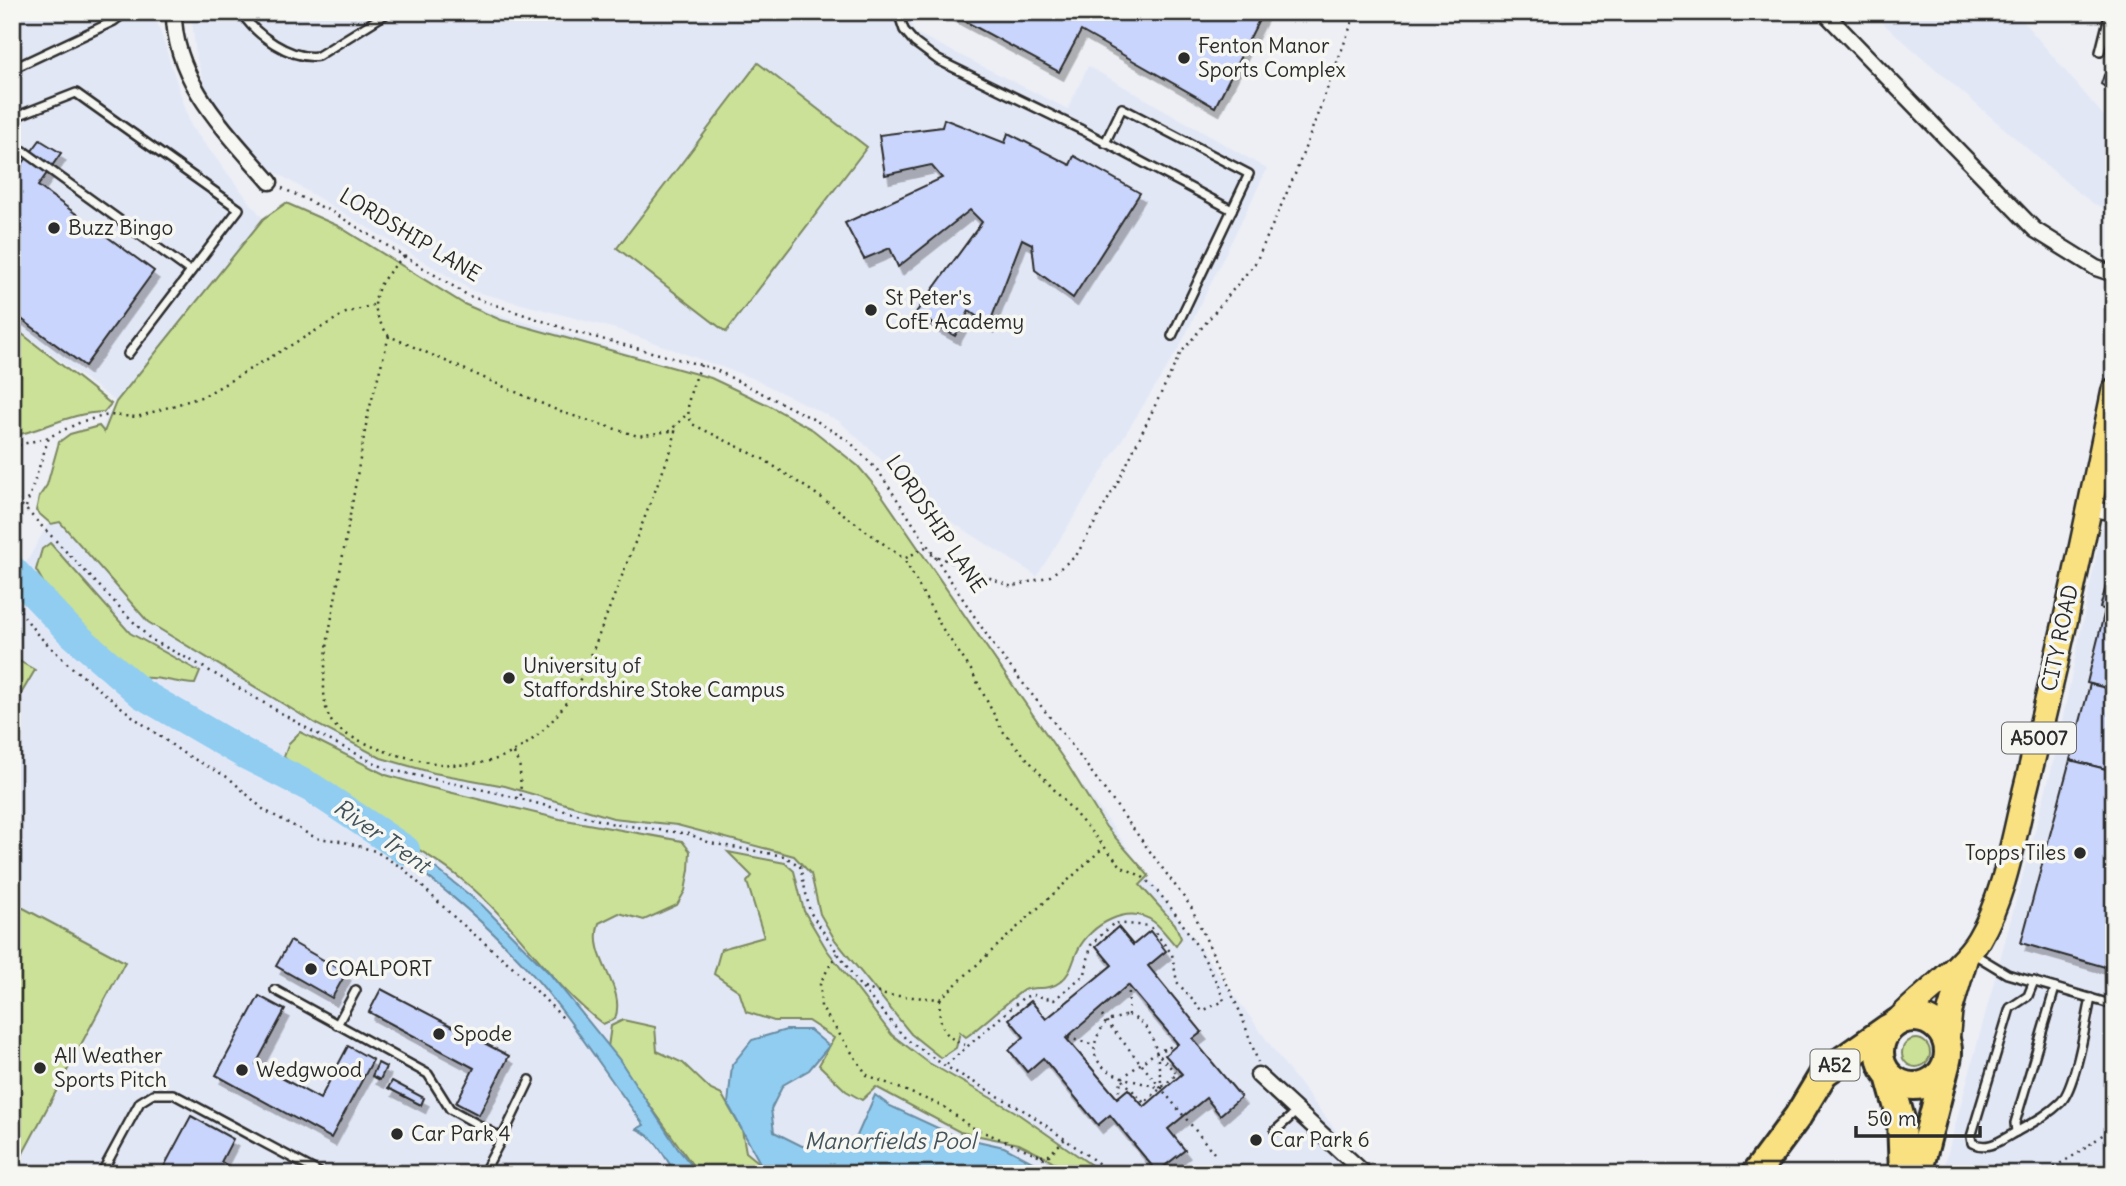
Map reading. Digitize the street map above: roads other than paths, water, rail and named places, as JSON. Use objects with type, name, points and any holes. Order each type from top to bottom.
[{"type":"highway","points":[[1887,1073],[1904,1085],[1922,1085],[1938,1076],[1946,1053],[1938,1028],[1927,1020],[1912,1017],[1893,1024],[1879,1047],[1900,1119],[1903,1174]]},
{"type":"highway","name":"A52","points":[[1755,1174],[1798,1116],[1824,1073],[1893,1024]]},
{"type":"highway","name":"CITY ROAD","points":[[1918,1174],[1946,1053]]},
{"type":"highway","name":"A52","points":[[1798,1116],[1834,1083],[1850,1074],[1865,1070],[1887,1073]]},
{"type":"main road","name":"CITY ROAD","points":[[1946,1053],[1950,1011],[1968,956],[1980,938],[2001,887],[2044,718],[2114,390]]},
{"type":"main road","name":"CITY ROAD","points":[[1893,1024],[1968,956]]},
{"type":"street","points":[[174,12],[174,35],[205,107],[270,182]]},
{"type":"street","points":[[1824,12],[2035,230],[2096,268],[2114,274]]},
{"type":"street","points":[[2088,508],[2114,513]]},
{"type":"street","points":[[1258,1075],[1365,1174]]},
{"type":"lane","points":[[12,69],[114,21],[126,12]]},
{"type":"lane","points":[[241,12],[257,31],[287,50],[306,58],[318,56],[389,12]]},
{"type":"lane","points":[[898,12],[904,30],[915,43],[938,60],[1105,142],[1232,210]]},
{"type":"lane","points":[[2100,51],[2110,12]]},
{"type":"lane","points":[[12,118],[76,93],[240,209],[128,355]]},
{"type":"lane","points":[[1105,142],[1122,108],[1249,174],[1172,336]]},
{"type":"lane","points":[[12,147],[24,151],[190,271]]},
{"type":"lane","points":[[1968,956],[2007,974],[2114,1005]]},
{"type":"lane","points":[[2034,981],[2028,996],[2010,1008],[1971,1137],[1972,1143],[1980,1147],[1991,1146],[2016,1132],[2046,1115],[2063,1100],[2077,1063],[2091,998]]},
{"type":"lane","points":[[2016,1132],[2015,1123],[2055,988]]},
{"type":"lane","points":[[275,990],[428,1074],[450,1109],[502,1138]]},
{"type":"lane","points":[[337,1025],[356,990]]},
{"type":"lane","points":[[483,1174],[530,1080]]},
{"type":"lane","points":[[101,1174],[140,1102],[153,1094],[173,1094],[322,1174]]},
{"type":"lane","points":[[1275,1131],[1296,1112]]},
{"type":"water","points":[[376,821],[482,905],[550,974],[619,1059],[678,1149],[699,1174],[676,1174],[655,1142],[637,1129],[644,1125],[579,1034],[527,968],[475,916],[370,831]]},
{"type":"water","name":"Manorfields Pool","points":[[786,1030],[810,1030],[829,1046],[809,1070],[783,1085],[771,1109],[774,1132],[802,1146],[853,1145],[875,1095],[890,1106],[955,1136],[1004,1147],[1055,1174],[766,1174],[728,1104],[732,1065],[752,1040]]},
{"type":"waterway","name":"River Trent","points":[[12,570],[69,630],[142,694],[245,754],[312,788],[405,850]]},
{"type":"railway","points":[[2094,1174],[2114,1165]]},
{"type":"place","name":"Fenton Manor Sports Complex","points":[[1184,58]]},
{"type":"place","name":"Buzz Bingo","points":[[54,228]]},
{"type":"place","name":"St Peter's CofE Academy","points":[[871,310]]},
{"type":"place","name":"University of Staffordshire Stoke Campus","points":[[509,678]]},
{"type":"place","name":"Topps Tiles","points":[[2080,853]]},
{"type":"place","name":"COALPORT","points":[[311,969]]},
{"type":"place","name":"Spode","points":[[439,1034]]},
{"type":"place","name":"All Weather Sports Pitch","points":[[40,1068]]},
{"type":"place","name":"Wedgwood","points":[[242,1070]]},
{"type":"place","name":"Car Park 4","points":[[397,1134]]},
{"type":"place","name":"Car Park 6","points":[[1256,1140]]}]
